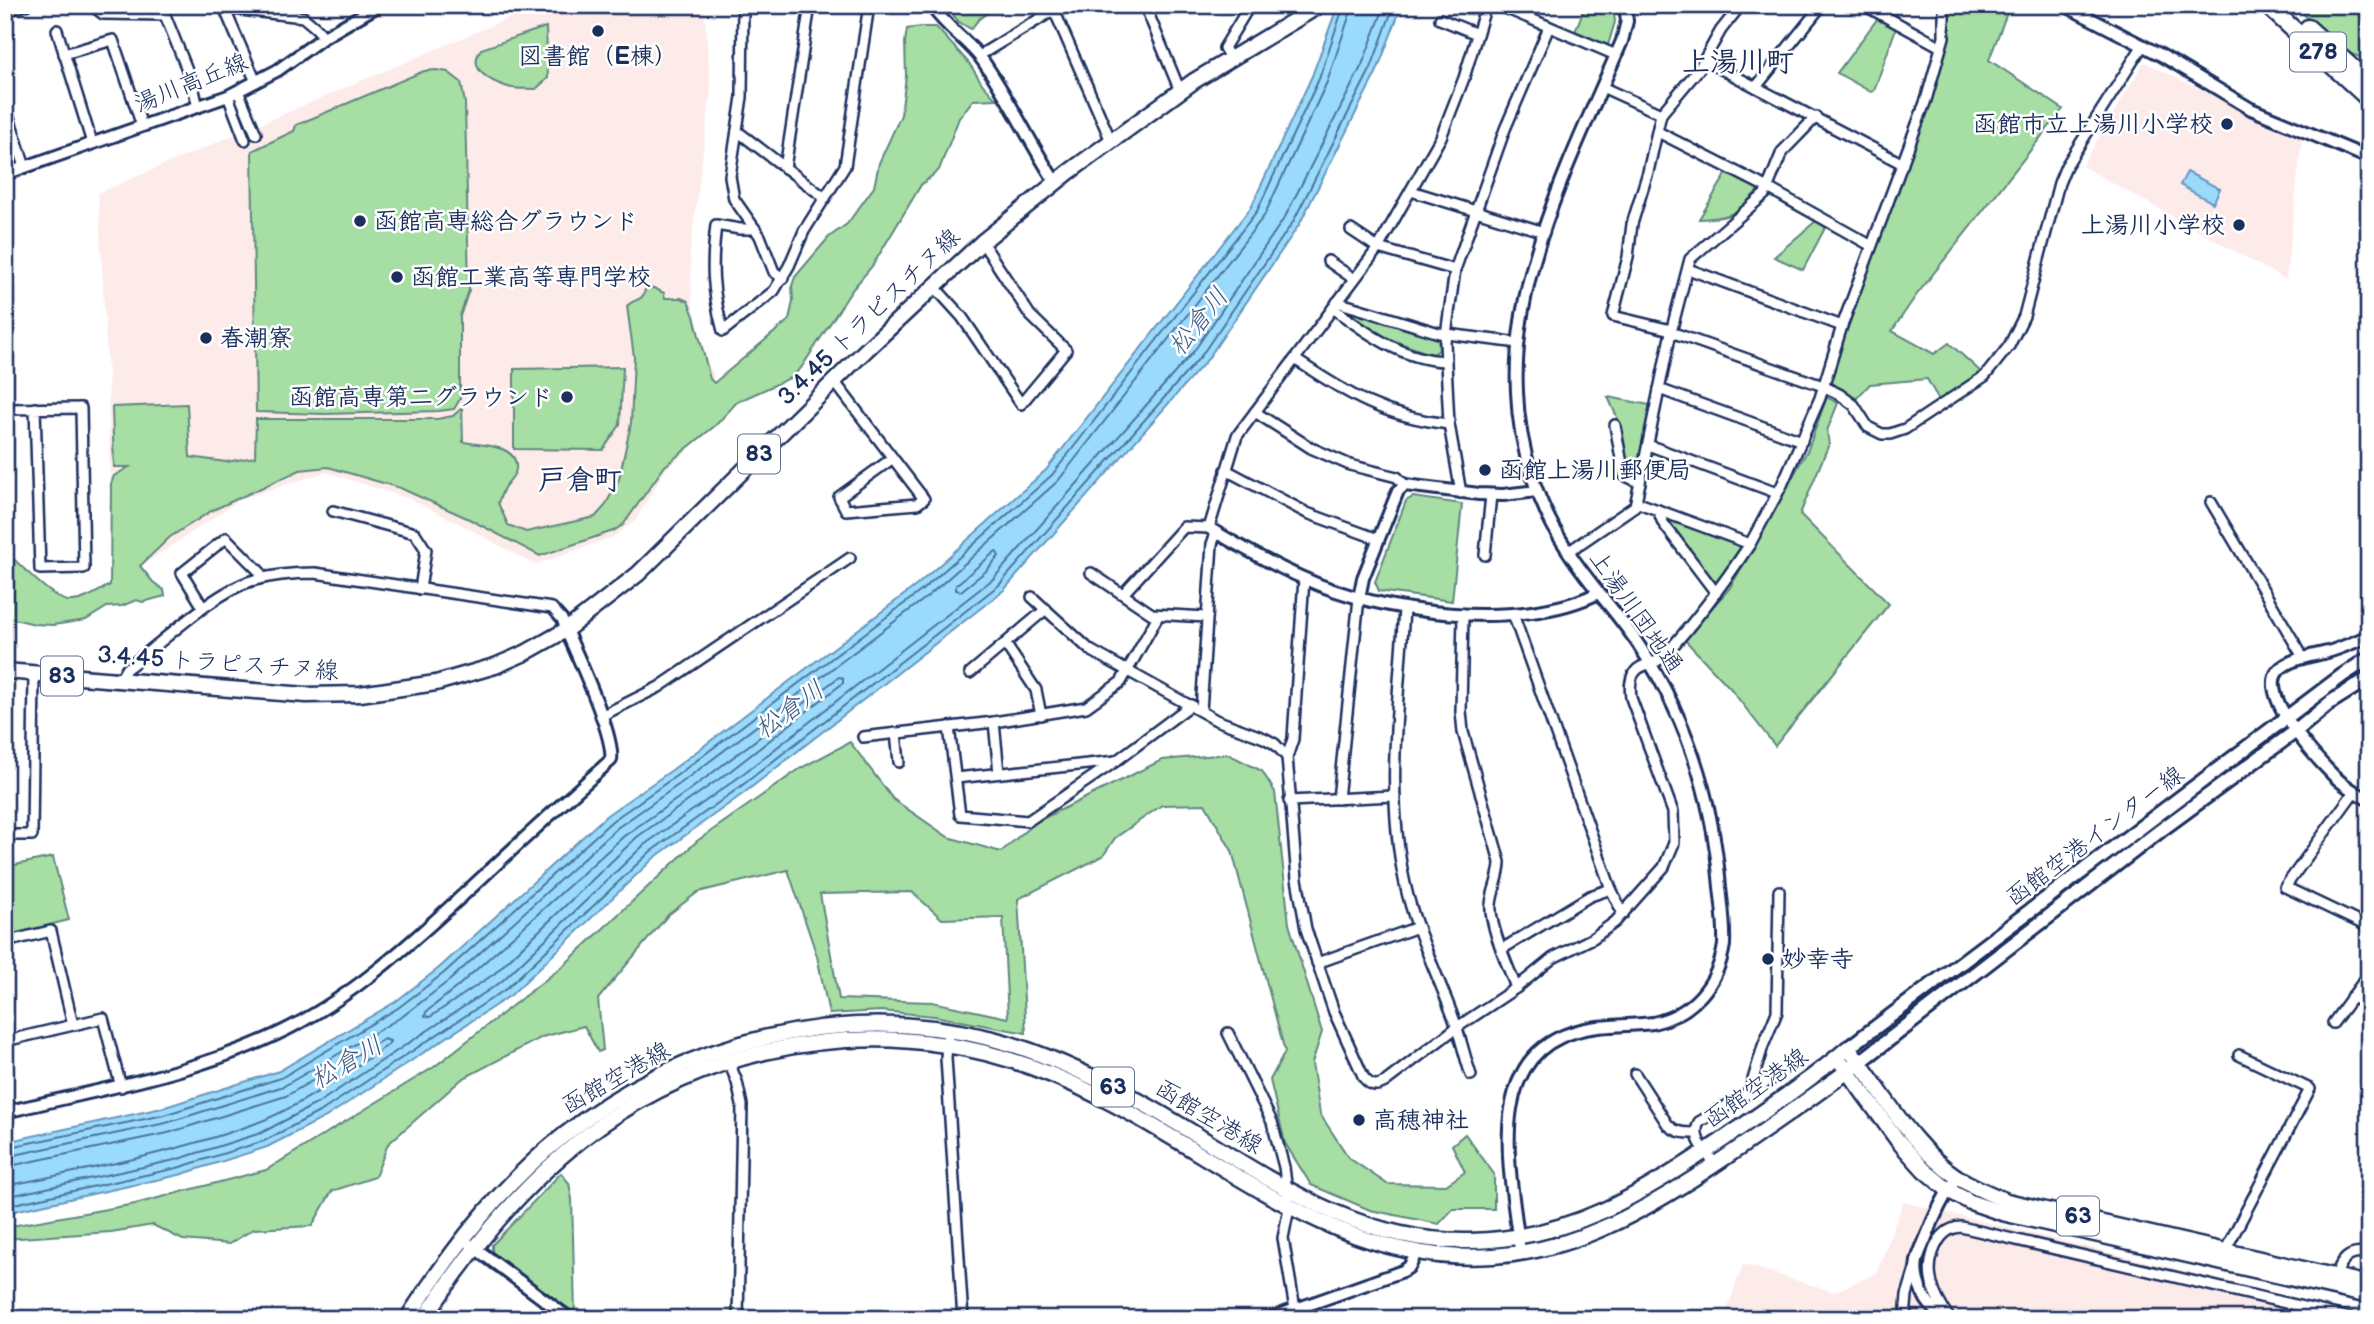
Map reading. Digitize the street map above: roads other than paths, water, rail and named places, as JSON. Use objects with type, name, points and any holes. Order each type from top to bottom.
[{"type":"highway","name":"278","points":[[2267,5],[2369,99]]},
{"type":"highway","name":"278","points":[[2283,5],[2369,83]]},
{"type":"main road","name":"3.4.45 トラピスチヌ線","points":[[5,671],[306,695],[360,694],[436,683],[495,666],[525,653],[566,630],[638,574],[933,285],[982,242],[1180,91],[1320,5]]},
{"type":"main road","name":"函館空港インター線","points":[[1843,1052],[2343,675],[2369,659]]},
{"type":"main road","name":"函館空港インター線","points":[[1860,1062],[2161,830],[2296,731],[2331,702],[2369,678]]},
{"type":"main road","name":"函館空港線","points":[[407,1319],[469,1243],[531,1184],[602,1124],[726,1055],[828,1042],[947,1038],[1008,1043],[1071,1066],[1139,1101],[1287,1191],[1352,1220],[1419,1238],[1469,1241],[1518,1237],[1566,1226],[1618,1205],[1706,1151],[1794,1090],[1843,1052]]},
{"type":"main road","name":"函館空港線","points":[[947,1038],[1017,1061],[1103,1098],[1289,1208],[1345,1233],[1406,1250],[1464,1257],[1520,1254],[1606,1229],[1674,1192],[1860,1062]]},
{"type":"main road","name":"函館空港線","points":[[1843,1052],[1860,1062],[1909,1131],[1933,1157],[1958,1177],[2007,1201],[2225,1251],[2334,1282],[2369,1296]]},
{"type":"main road","name":"函館空港線","points":[[1843,1052],[1846,1072],[1898,1141],[1924,1170],[1948,1190],[1970,1202],[2001,1213],[2334,1282],[2369,1284]]},
{"type":"main road","name":"函館空港線","points":[[424,1319],[469,1243]]},
{"type":"street","points":[[5,11],[26,5]]},
{"type":"street","points":[[91,5],[103,14],[163,10],[192,82],[198,107]]},
{"type":"street","points":[[743,5],[743,97],[730,176],[734,199],[755,229],[774,272],[783,278]]},
{"type":"street","points":[[785,168],[810,5]]},
{"type":"street","points":[[755,229],[716,225],[712,260],[714,296],[723,331],[774,291],[783,278],[804,231],[845,166],[869,5]]},
{"type":"street","points":[[931,5],[940,19],[980,58],[1013,107],[1056,183]]},
{"type":"street","points":[[1231,59],[1224,48],[1250,5]]},
{"type":"street","points":[[1201,710],[1213,530],[1226,470],[1237,436],[1378,248],[1411,191],[1441,137],[1464,78],[1486,5]]},
{"type":"street","points":[[1498,5],[1616,55]]},
{"type":"street","name":"上湯川団地通","points":[[1520,1254],[1509,1116],[1515,1086],[1531,1060],[1554,1041],[1573,1032],[1653,1023],[1675,1015],[1691,1005],[1706,990],[1721,962],[1724,933],[1712,816],[1681,724],[1632,635],[1568,552],[1545,510],[1525,453],[1519,421],[1519,343],[1530,282],[1544,232],[1572,155],[1625,32],[1625,5]]},
{"type":"street","points":[[1741,5],[1721,30],[1704,60],[1661,114],[1632,223],[1628,257],[1613,316],[1671,331],[1823,386],[1854,405],[1868,427],[1882,434],[1905,429],[1973,386],[1993,368],[2009,346],[2024,316],[2059,183],[2066,166],[2143,45]]},
{"type":"street","points":[[1756,87],[1822,5]]},
{"type":"street","points":[[1864,5],[1941,47]]},
{"type":"street","points":[[1304,579],[1293,731],[1287,757],[1299,892],[1306,929],[1334,1012],[1364,1078],[1373,1085],[1385,1082],[1456,1028],[1516,988],[1553,958],[1593,937],[1623,914],[1664,867],[1674,843],[1674,818],[1631,693],[1631,681],[1640,666],[1660,660],[1716,593],[1750,544],[1802,441],[1871,245],[1926,100],[1944,37],[1944,5]]},
{"type":"street","points":[[2064,5],[2143,45],[2251,109],[2369,158]]},
{"type":"street","name":"湯川高丘線","points":[[5,174],[233,93],[256,82],[375,6]]},
{"type":"street","points":[[1146,8],[1180,91]]},
{"type":"street","points":[[256,82],[226,12],[232,9],[303,17],[324,37]]},
{"type":"street","points":[[985,52],[1054,10],[1111,141]]},
{"type":"street","points":[[1440,19],[1477,34]]},
{"type":"street","points":[[1461,493],[1449,424],[1446,361],[1446,334],[1455,270],[1505,129],[1549,27]]},
{"type":"street","points":[[57,30],[92,143]]},
{"type":"street","points":[[64,54],[113,40],[142,126]]},
{"type":"street","points":[[1704,60],[1903,164]]},
{"type":"street","points":[[1602,87],[1661,114]]},
{"type":"street","points":[[233,93],[256,134]]},
{"type":"street","points":[[233,93],[245,140]]},
{"type":"street","points":[[6,110],[25,167]]},
{"type":"street","points":[[1568,552],[1635,506],[1671,331],[1690,259],[1765,194],[1782,152],[1816,117]]},
{"type":"street","points":[[737,131],[825,198]]},
{"type":"street","points":[[1658,132],[1871,245]]},
{"type":"street","points":[[1411,191],[1544,232]]},
{"type":"street","points":[[1351,230],[1378,248],[1455,270]]},
{"type":"street","points":[[933,285],[962,317],[1021,404],[1066,350],[1030,314],[982,242]]},
{"type":"street","points":[[1328,261],[1354,279]]},
{"type":"street","points":[[1688,269],[1842,326]]},
{"type":"street","points":[[1335,305],[1446,334],[1519,343]]},
{"type":"street","points":[[1335,305],[1359,328],[1388,344],[1426,359],[1446,361]]},
{"type":"street","points":[[1296,360],[1338,388],[1371,405],[1407,418],[1449,424]]},
{"type":"street","points":[[834,381],[893,458],[924,499],[918,504],[846,510],[839,497],[893,458]]},
{"type":"street","points":[[1659,389],[1802,441]]},
{"type":"street","points":[[5,409],[35,408],[81,408],[85,568],[40,569],[35,408]]},
{"type":"street","points":[[1255,412],[1311,448],[1350,465],[1396,477],[1405,485],[1491,495],[1537,491]]},
{"type":"street","points":[[1615,425],[1624,475],[1640,483]]},
{"type":"street","points":[[1648,445],[1777,493]]},
{"type":"street","points":[[1226,470],[1307,513],[1378,539]]},
{"type":"street","points":[[1338,799],[1363,578],[1398,491],[1405,485]]},
{"type":"street","points":[[1485,555],[1491,495]]},
{"type":"street","points":[[1636,502],[1750,544]]},
{"type":"street","points":[[2211,502],[2300,652]]},
{"type":"street","points":[[1658,510],[1663,523],[1716,593]]},
{"type":"street","points":[[333,511],[415,533],[426,551],[420,589]]},
{"type":"street","points":[[1123,594],[1184,527],[1213,530],[1304,579],[1359,598],[1404,608],[1464,614],[1513,614],[1567,606],[1598,593]]},
{"type":"street","points":[[201,604],[182,573],[226,537],[260,572]]},
{"type":"street","points":[[601,716],[659,687],[850,558]]},
{"type":"street","points":[[5,1112],[121,1087],[192,1068],[276,1035],[336,1001],[405,948],[611,760],[613,751],[562,619],[552,608],[315,573],[281,575],[250,582],[215,600],[126,669],[120,680]]},
{"type":"street","points":[[1091,573],[1152,614],[1207,617]]},
{"type":"street","points":[[1032,597],[1090,650],[1125,675],[1186,709],[1201,710],[1216,720],[1264,737],[1287,757]]},
{"type":"street","points":[[1404,608],[1394,796],[1404,876],[1418,927],[1462,1042],[1471,1075]]},
{"type":"street","points":[[970,673],[1046,609]]},
{"type":"street","points":[[1464,614],[1461,720],[1500,862],[1491,906],[1492,918],[1516,988]]},
{"type":"street","points":[[1513,614],[1611,889],[1623,914]]},
{"type":"street","points":[[863,737],[994,722],[1086,707],[1125,675],[1158,616]]},
{"type":"street","points":[[2369,636],[2327,653],[2292,661],[2278,671],[2274,689],[2296,731],[2334,777],[2369,800]]},
{"type":"street","points":[[1006,645],[1036,690],[1041,715]]},
{"type":"street","points":[[5,835],[32,835],[34,674]]},
{"type":"street","points":[[949,727],[960,815],[1028,821],[1186,709]]},
{"type":"street","points":[[994,722],[999,773]]},
{"type":"street","points":[[896,733],[899,762]]},
{"type":"street","points":[[956,778],[1116,761]]},
{"type":"street","points":[[2354,792],[2285,887],[2369,927]]},
{"type":"street","points":[[1289,802],[1394,796]]},
{"type":"street","points":[[1502,949],[1590,896],[1611,889]]},
{"type":"street","points":[[1749,1093],[1763,1046],[1777,1012],[1779,891]]},
{"type":"street","points":[[1317,964],[1418,927]]},
{"type":"street","points":[[5,942],[51,931],[73,1025]]},
{"type":"street","points":[[2333,1023],[2369,974]]},
{"type":"street","points":[[2351,997],[2369,1005]]},
{"type":"street","points":[[5,1023],[7,1041],[103,1018],[121,1087]]},
{"type":"street","points":[[1228,1033],[1272,1122],[1284,1167],[1289,1208],[1283,1238],[1295,1309]]},
{"type":"street","points":[[947,1038],[963,1319]]},
{"type":"street","points":[[726,1055],[737,1082],[742,1105],[738,1319]]},
{"type":"street","points":[[2225,1251],[2310,1089],[2239,1055]]},
{"type":"street","points":[[1635,1074],[1674,1131],[1696,1133]]},
{"type":"street","points":[[1715,1164],[1696,1133],[1699,1122],[1772,1079]]},
{"type":"street","points":[[1905,1319],[1907,1295],[1917,1261],[1938,1208],[1958,1177]]},
{"type":"street","points":[[1950,1319],[1934,1290],[1931,1263],[1942,1233],[1961,1227],[2354,1319]]},
{"type":"street","points":[[469,1243],[570,1319]]},
{"type":"street","points":[[2334,1282],[2339,1267],[2349,1255],[2369,1255]]},
{"type":"street","points":[[1268,1319],[1403,1271],[1413,1260]]},
{"type":"street","points":[[1917,1261],[1919,1284],[1926,1301],[1944,1319]]},
{"type":"water","name":"松倉川","points":[[1338,5],[1402,5],[1377,71],[1299,225],[1207,360],[1004,590],[744,793],[654,858],[511,995],[326,1117],[267,1147],[179,1175],[5,1213],[5,1142],[162,1108],[279,1071],[395,1002],[439,968],[607,815],[672,770],[917,585],[1046,470],[1251,207],[1312,76]]},
{"type":"water","points":[[2187,172],[2220,189],[2213,203],[2180,185]]},
{"type":"place","name":"図書館（E棟）","points":[[598,31]]},
{"type":"place","name":"函館市立上湯川小学校","points":[[2227,124]]},
{"type":"place","name":"函館高専総合グラウンド","points":[[360,221]]},
{"type":"place","name":"上湯川小学校","points":[[2239,225]]},
{"type":"place","name":"函館工業高等専門学校","points":[[397,277]]},
{"type":"place","name":"春潮寮","points":[[206,338]]},
{"type":"place","name":"函館高専第二グラウンド","points":[[567,397]]},
{"type":"place","name":"函館上湯川郵便局","points":[[1485,470]]},
{"type":"place","name":"妙幸寺","points":[[1768,959]]},
{"type":"place","name":"高穂神社","points":[[1359,1120]]},
{"type":"district","name":"上湯川町","points":[[1738,62]]},
{"type":"district","name":"戸倉町","points":[[580,480]]}]
